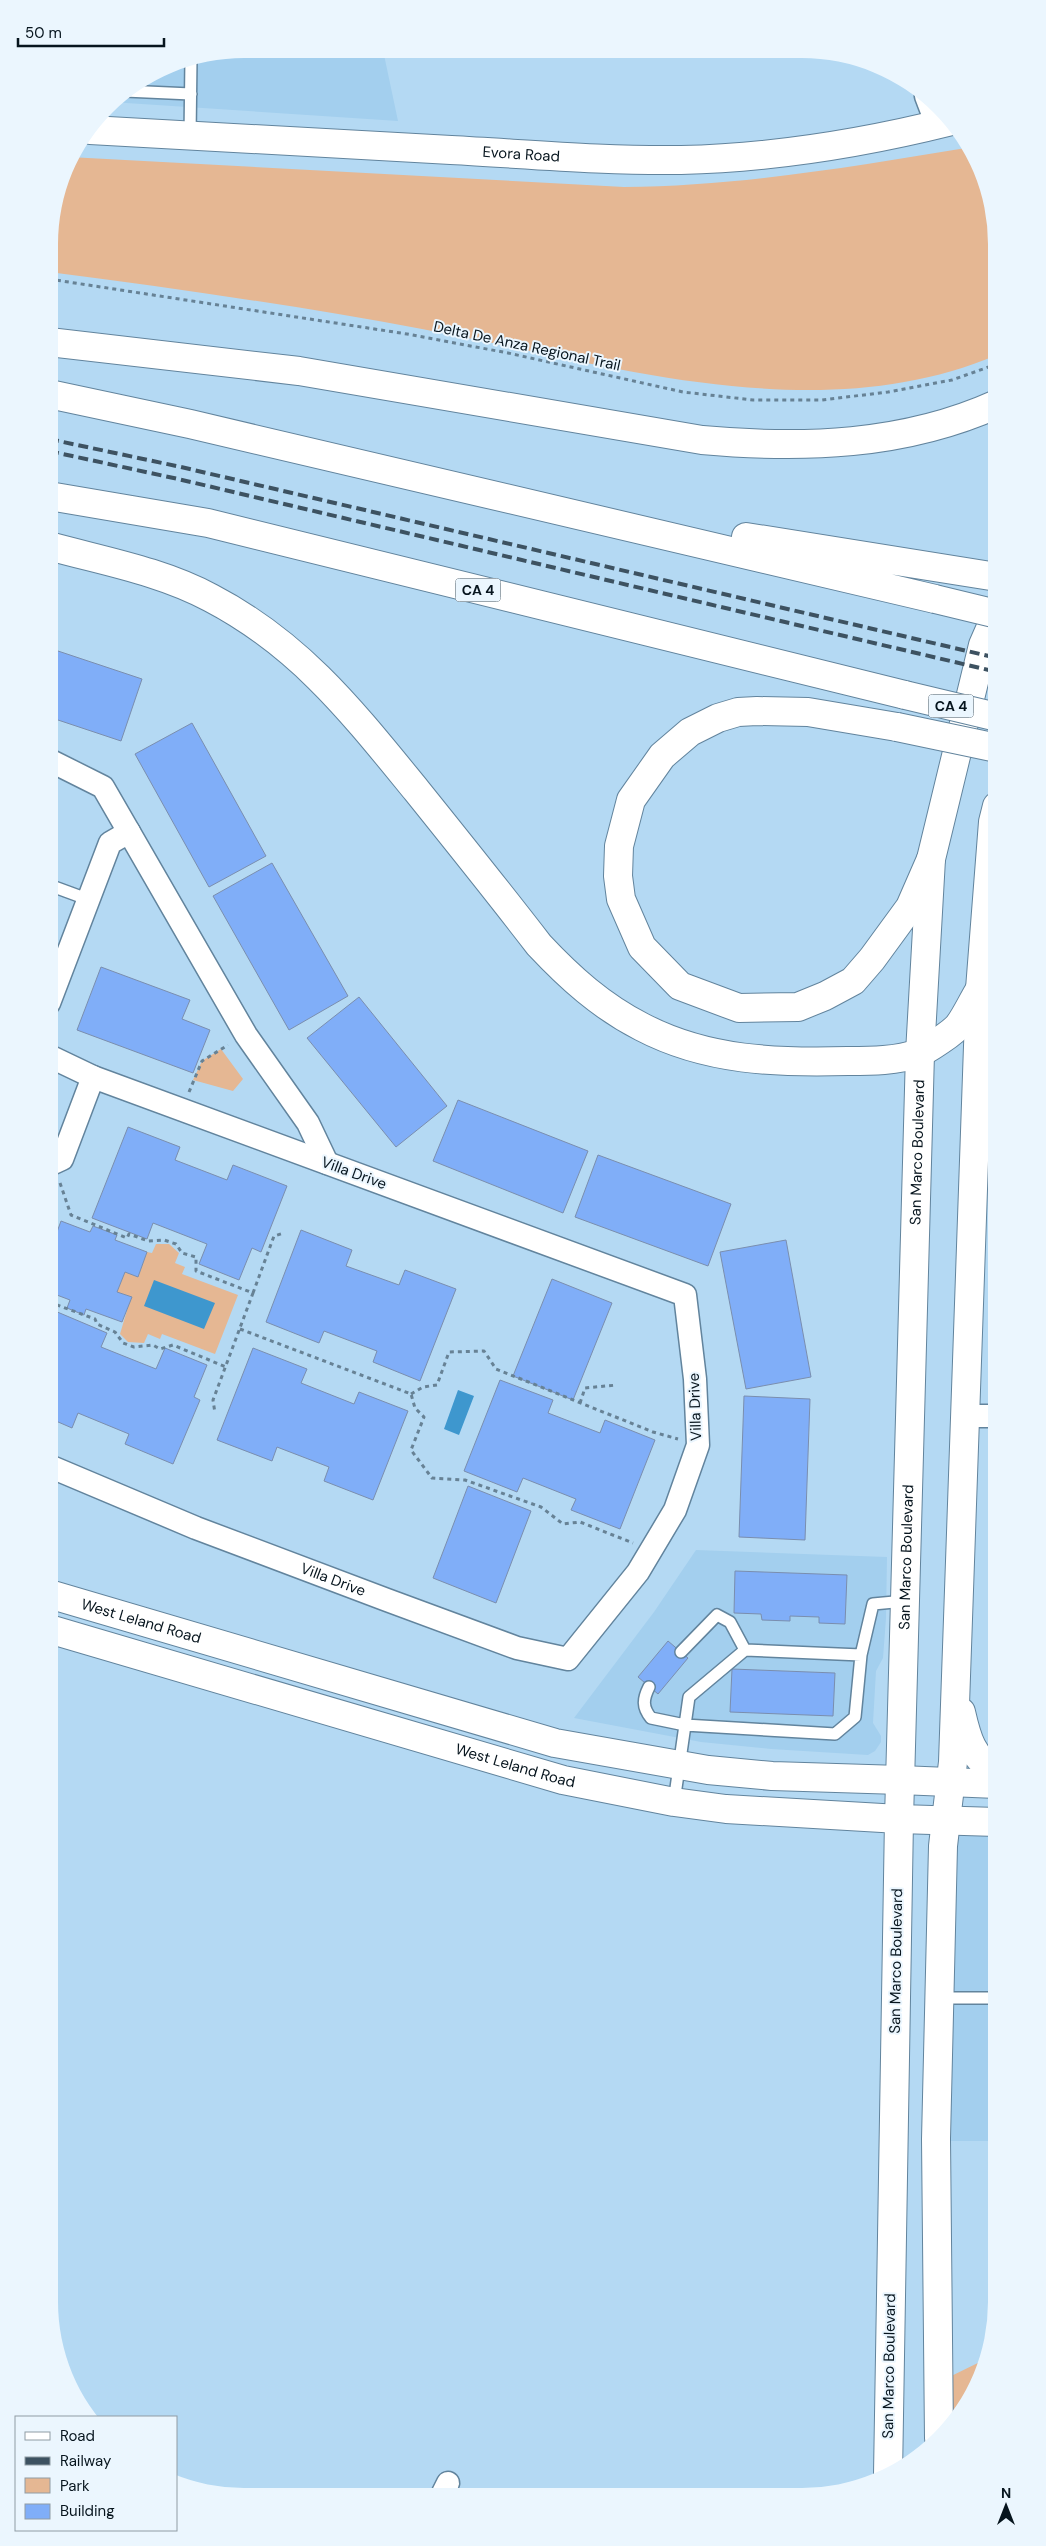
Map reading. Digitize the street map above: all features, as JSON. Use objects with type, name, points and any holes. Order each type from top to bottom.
[{"type":"main road","name":"Evora Road","points":[[96,130],[625,159],[682,160],[796,150],[944,123]]},
{"type":"main road","points":[[58,343],[299,371],[702,440],[753,444],[807,446],[855,442],[921,429],[988,407]]},
{"type":"main road","points":[[58,396],[190,424],[988,611]]},
{"type":"main road","points":[[453,487],[852,556],[988,577]]},
{"type":"main road","name":"CA 4","points":[[58,498],[208,523],[988,715]]},
{"type":"main road","points":[[58,549],[175,582],[210,597],[278,640],[309,666],[352,711],[539,946],[570,978],[603,1005],[652,1031],[686,1046],[728,1057],[771,1062],[886,1060],[920,1053],[959,1026],[988,986]]},
{"type":"main road","name":"San Marco Boulevard","points":[[888,2467],[898,1819],[920,1053],[931,859],[983,645],[988,634]]},
{"type":"main road","points":[[931,859],[910,908],[872,960],[852,981],[825,996],[798,1007],[739,1008],[680,986],[642,947],[621,899],[618,876],[619,846],[632,800],[662,756],[690,732],[718,718],[738,712],[784,710],[897,727],[988,746]]},
{"type":"main road","points":[[939,2428],[936,2139],[943,1846],[951,1782],[956,1687],[980,1017],[988,986]]},
{"type":"main road","name":"West Leland Road","points":[[58,1597],[555,1744],[679,1766],[772,1776],[988,1784]]},
{"type":"main road","name":"West Leland Road","points":[[58,1632],[563,1780],[674,1802],[726,1809],[898,1819],[988,1822]]},
{"type":"main road","points":[[956,1687],[964,1724],[975,1753],[988,1764]]},
{"type":"street","points":[[58,767],[103,787],[246,1035],[308,1122],[327,1163]]},
{"type":"street","points":[[58,978],[110,844],[129,832]]},
{"type":"street","name":"Villa Drive","points":[[58,1060],[93,1077],[182,1108],[685,1295],[695,1379],[698,1444],[675,1510],[638,1572],[568,1659],[517,1648],[196,1528],[58,1470]]},
{"type":"street","points":[[58,1161],[62,1159],[93,1077]]},
{"type":"street","points":[[965,1416],[988,1416]]},
{"type":"lane","points":[[190,136],[191,65]]},
{"type":"lane","points":[[136,92],[192,94]]},
{"type":"lane","points":[[58,888],[87,899]]},
{"type":"lane","points":[[649,1687],[644,1696],[644,1709],[651,1718],[685,1725],[834,1734],[855,1717],[861,1655],[872,1604],[905,1601]]},
{"type":"lane","points":[[681,1652],[717,1615],[730,1622],[744,1650]]},
{"type":"lane","points":[[674,1802],[689,1697],[744,1650],[861,1655]]},
{"type":"lane","points":[[939,1998],[988,1998]]},
{"type":"path","name":"Delta De Anza Regional Trail","points":[[58,280],[407,334],[508,352],[683,392],[753,400],[822,400],[888,392],[952,380],[988,367]]},
{"type":"path","points":[[182,1108],[202,1062],[246,1035]]},
{"type":"path","points":[[58,1182],[71,1216],[127,1238],[130,1234],[148,1241],[164,1240],[176,1244],[182,1252],[196,1257],[196,1271],[253,1293]]},
{"type":"path","points":[[215,1413],[213,1400],[274,1236],[284,1233]]},
{"type":"path","points":[[58,1306],[95,1320],[97,1324],[115,1332],[122,1342],[134,1347],[153,1346],[160,1349],[173,1345],[226,1367]]},
{"type":"path","points":[[240,1328],[411,1394]]},
{"type":"path","points":[[411,1394],[423,1387],[437,1385],[449,1352],[484,1351],[496,1369],[653,1432],[698,1444]]},
{"type":"path","points":[[580,1403],[585,1388],[617,1385]]},
{"type":"path","points":[[411,1394],[415,1408],[424,1417],[411,1450],[432,1478],[465,1480],[541,1507],[563,1524],[580,1522],[651,1550]]},
{"type":"shaded area","points":[[232,58],[385,58],[398,121],[122,103],[140,89],[161,77],[184,67],[207,61]]},
{"type":"shaded area","points":[[696,1550],[887,1557],[883,1658],[876,1671],[873,1723],[881,1736],[881,1742],[875,1751],[868,1755],[771,1749],[701,1742],[574,1718],[654,1612]]},
{"type":"shaded area","points":[[957,1833],[988,1834],[988,2141],[950,2141]]},
{"type":"green space","points":[[962,149],[979,184],[987,219],[988,358],[928,377],[856,388],[784,390],[710,384],[637,372],[422,329],[329,313],[190,291],[58,273],[58,232],[61,207],[67,184],[79,158],[624,187],[711,183],[842,168]]},
{"type":"green space","points":[[221,1049],[243,1079],[233,1091],[193,1080],[202,1061]]},
{"type":"green space","points":[[156,1244],[169,1244],[179,1253],[175,1263],[185,1267],[182,1274],[238,1295],[215,1354],[162,1334],[160,1339],[148,1334],[144,1343],[128,1342],[120,1334],[131,1297],[117,1292],[125,1272],[138,1277],[147,1252],[152,1253]]},
{"type":"green space","points":[[979,2363],[964,2395],[939,2428],[939,2382]]},
{"type":"water","points":[[154,1280],[215,1303],[204,1329],[144,1306]]},
{"type":"water","points":[[458,1390],[474,1396],[459,1435],[444,1429]]},
{"type":"building","points":[[58,651],[142,679],[121,741],[58,720]]},
{"type":"building","points":[[192,723],[266,856],[209,887],[135,754]]},
{"type":"building","points":[[272,863],[348,996],[289,1030],[213,896]]},
{"type":"building","points":[[101,967],[190,1000],[182,1019],[210,1030],[193,1073],[77,1030]]},
{"type":"building","points":[[359,997],[447,1106],[396,1147],[307,1038]]},
{"type":"building","points":[[458,1100],[588,1151],[563,1213],[433,1161]]},
{"type":"building","points":[[128,1127],[180,1147],[175,1160],[227,1180],[233,1165],[287,1186],[261,1252],[252,1248],[239,1280],[199,1264],[207,1244],[153,1223],[147,1239],[92,1218]]},
{"type":"building","points":[[598,1155],[731,1204],[708,1266],[575,1217]]},
{"type":"building","points":[[61,1221],[90,1232],[93,1226],[117,1235],[115,1240],[147,1252],[138,1277],[125,1272],[117,1292],[132,1297],[122,1322],[86,1309],[84,1315],[67,1308],[70,1300],[58,1295],[58,1229]]},
{"type":"building","points":[[301,1230],[352,1250],[346,1266],[399,1285],[405,1270],[456,1289],[420,1381],[373,1362],[377,1351],[324,1331],[319,1343],[266,1322]]},
{"type":"building","points":[[786,1240],[811,1377],[746,1389],[720,1252]]},
{"type":"building","points":[[552,1279],[612,1303],[573,1400],[513,1376]]},
{"type":"building","points":[[58,1312],[107,1333],[101,1347],[156,1369],[165,1348],[207,1365],[194,1397],[200,1400],[173,1464],[125,1444],[129,1434],[78,1413],[72,1428],[58,1422]]},
{"type":"building","points":[[253,1348],[307,1369],[301,1383],[354,1404],[359,1392],[408,1411],[373,1500],[324,1481],[329,1467],[277,1447],[272,1461],[217,1440]]},
{"type":"building","points":[[500,1380],[553,1400],[548,1413],[600,1433],[605,1420],[655,1440],[620,1529],[571,1510],[576,1499],[523,1478],[517,1492],[464,1471]]},
{"type":"building","points":[[744,1396],[810,1399],[805,1540],[739,1537]]},
{"type":"building","points":[[468,1486],[531,1511],[496,1603],[433,1578]]},
{"type":"building","points":[[735,1571],[847,1575],[845,1624],[819,1623],[819,1617],[790,1616],[790,1621],[762,1620],[761,1614],[734,1613]]},
{"type":"building","points":[[668,1641],[688,1658],[658,1694],[638,1677]]},
{"type":"building","points":[[732,1669],[835,1673],[833,1716],[730,1712]]},
{"type":"railway","points":[[58,441],[181,467],[988,656]]},
{"type":"railway","points":[[58,453],[178,479],[988,670]]}]
